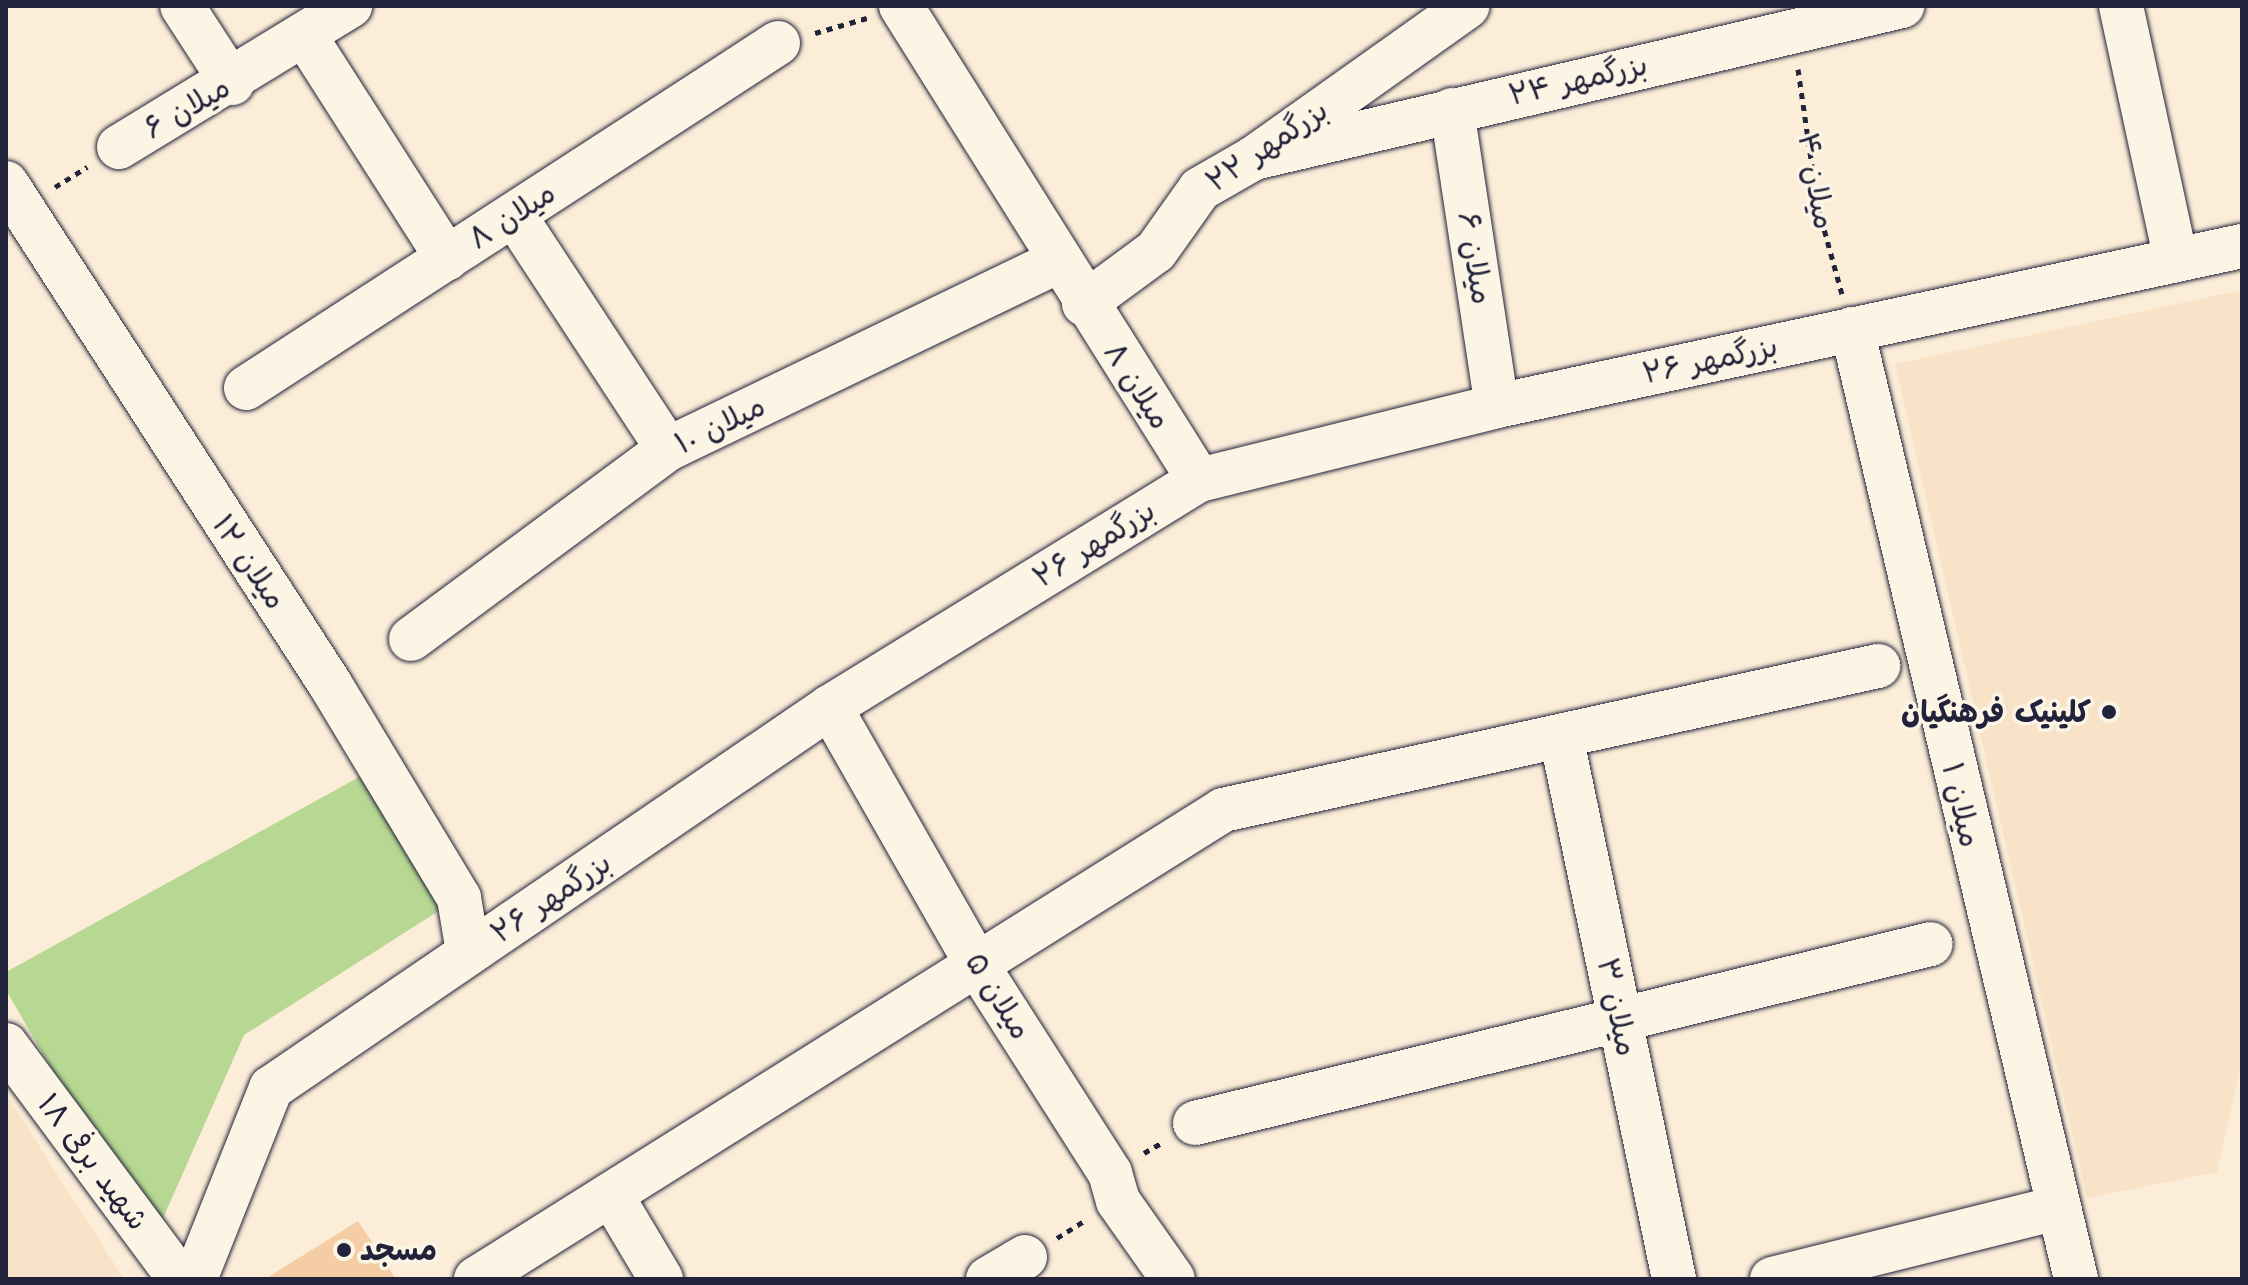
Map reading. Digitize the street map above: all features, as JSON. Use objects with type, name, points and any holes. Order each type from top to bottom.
[{"type":"street","points":[[182,6],[232,83]]},
{"type":"street","name":"میلان ۶","points":[[119,147],[232,83],[350,6]]},
{"type":"street","points":[[933,58],[939,11],[946,6]]},
{"type":"street","name":"بزرگمهر ۲۲","points":[[1084,304],[1156,251],[1200,189],[1254,158],[1468,6]]},
{"type":"street","name":"بزرگمهر ۲۴","points":[[1254,158],[1902,6]]},
{"type":"street","points":[[2121,6],[2176,260]]},
{"type":"street","name":"میلان ۸","points":[[902,7],[1084,304],[1199,480]]},
{"type":"street","points":[[305,36],[447,258]]},
{"type":"street","name":"میلان ۸","points":[[246,388],[778,43]]},
{"type":"street","name":"میلان ۶","points":[[1452,110],[1497,406]]},
{"type":"street","name":"میلان ۱۲","points":[[14,196],[330,684],[459,898],[468,952]]},
{"type":"street","points":[[514,215],[668,449]]},
{"type":"street","name":"بزرگمهر ۲۶","points":[[195,1279],[271,1088],[830,707],[1199,480],[1497,406],[2242,246]]},
{"type":"street","name":"میلان ۱۰","points":[[411,639],[668,449],[1058,261]]},
{"type":"street","name":"میلان ۱","points":[[1852,329],[2076,1279]]},
{"type":"street","points":[[476,1279],[1223,810],[1878,666]]},
{"type":"street","name":"میلان ۵","points":[[830,707],[977,965],[1173,1279]]},
{"type":"street","name":"میلان ۳","points":[[1561,736],[1674,1279]]},
{"type":"street","points":[[1195,1123],[1620,1023],[1931,944]]},
{"type":"street","name":"شهید برفی ۱۸","points":[[6,1045],[180,1279]]},
{"type":"street","points":[[611,1195],[661,1279]]},
{"type":"street","points":[[1772,1279],[2057,1208]]},
{"type":"street","points":[[988,1279],[1025,1257]]},
{"type":"path","points":[[778,43],[902,7]]},
{"type":"path","name":"میلان ۴","points":[[1792,30],[1818,207],[1852,329]]},
{"type":"path","name":"میلان ۶","points":[[14,196],[119,147]]},
{"type":"path","points":[[1025,1257],[1195,1123]]},
{"type":"shaded area","name":"کلینیک فرهنگیان","points":[[2242,290],[2242,1061],[2217,1172],[2087,1198],[1895,364]]},
{"type":"shaded area","points":[[6,1094],[124,1279],[6,1279]]},
{"type":"green space","points":[[379,766],[459,898],[244,1035],[152,1243],[6,990],[6,972]]},
{"type":"building","name":"مسجد","points":[[358,1221],[396,1279],[265,1279]]},
{"type":"place","name":"کلینیک فرهنگیان","points":[[2109,712]]},
{"type":"place","name":"مسجد","points":[[344,1250]]}]
